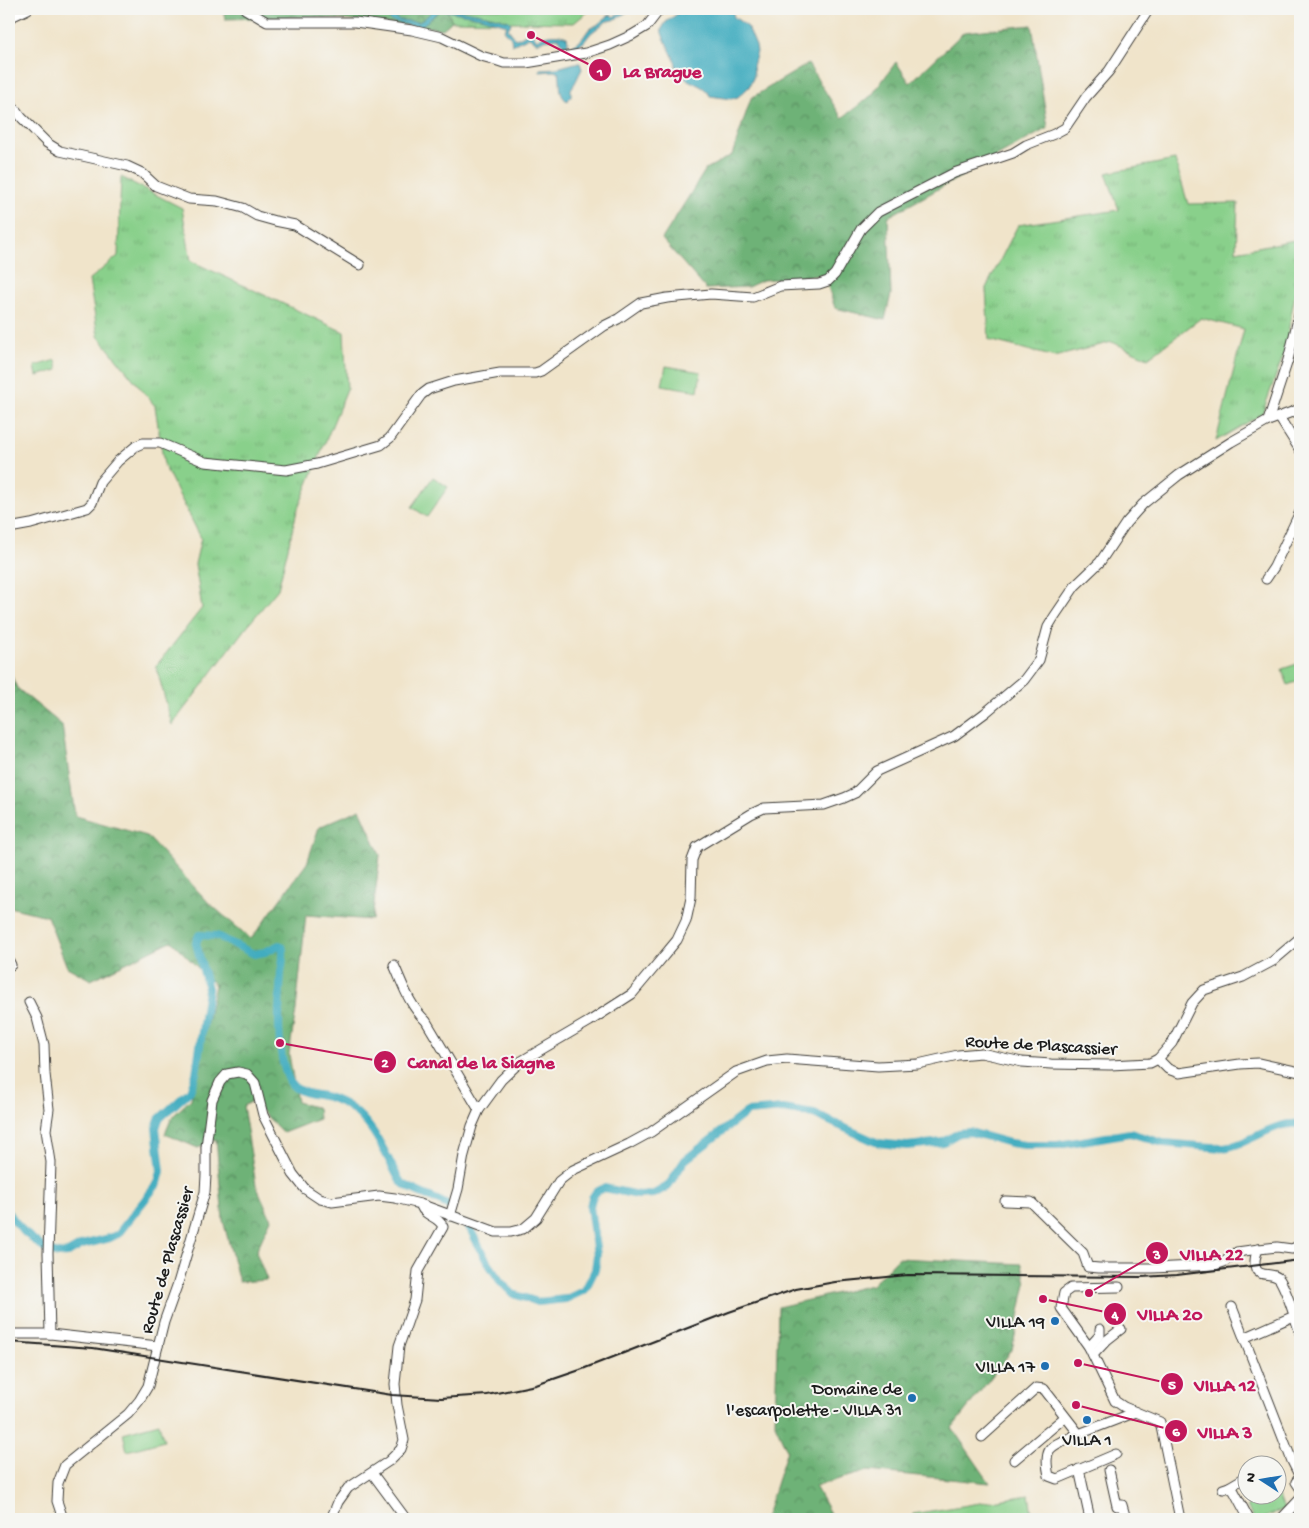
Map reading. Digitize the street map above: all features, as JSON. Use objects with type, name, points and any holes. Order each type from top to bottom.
[{"type":"street","points":[[9,18],[28,9]]},
{"type":"street","points":[[245,9],[267,22],[355,22],[412,30],[442,37],[481,56],[504,62],[526,63],[586,53],[610,45],[646,26],[660,9]]},
{"type":"street","points":[[9,528],[31,524],[86,508],[92,503],[100,482],[118,462],[136,446],[143,443],[160,443],[199,460],[223,464],[286,470],[317,464],[381,445],[390,438],[421,395],[429,389],[454,381],[500,373],[535,373],[641,303],[667,298],[711,294],[753,298],[780,286],[811,285],[828,281],[835,274],[861,229],[878,212],[954,173],[1013,153],[1026,145],[1065,128],[1086,97],[1109,71],[1149,9]]},
{"type":"street","points":[[9,101],[22,118],[60,152],[128,166],[142,173],[156,186],[189,200],[217,201],[242,208],[257,216],[295,225],[360,265]]},
{"type":"street","points":[[1268,421],[1288,360],[1300,311]]},
{"type":"street","points":[[450,1216],[472,1126],[479,1110],[500,1080],[520,1062],[632,994],[677,940],[686,921],[691,898],[692,860],[697,847],[764,808],[824,805],[844,798],[855,793],[877,771],[954,736],[1024,680],[1039,660],[1048,627],[1054,617],[1075,586],[1100,562],[1126,523],[1143,504],[1179,475],[1231,442],[1268,421],[1300,409]]},
{"type":"street","points":[[1278,418],[1300,450]]},
{"type":"street","points":[[1266,579],[1300,512]]},
{"type":"street","points":[[1300,938],[1273,961],[1243,977],[1204,990],[1192,1003],[1172,1043],[1158,1058],[1168,1069],[1178,1073],[1258,1063],[1300,1072]]},
{"type":"street","points":[[394,965],[407,998],[418,1014],[426,1021],[479,1110]]},
{"type":"street","points":[[29,1002],[37,1018],[44,1045],[49,1109],[46,1130],[51,1162],[48,1253],[50,1334]]},
{"type":"street","name":"Route de Plascassier","points":[[63,1519],[57,1501],[58,1483],[65,1466],[86,1446],[123,1419],[135,1407],[148,1386],[204,1192],[206,1147],[212,1100],[220,1082],[227,1074],[238,1072],[247,1074],[255,1082],[263,1115],[293,1174],[305,1189],[320,1199],[332,1202],[380,1196],[395,1198],[420,1204],[496,1232],[510,1232],[523,1229],[536,1218],[559,1181],[573,1170],[650,1132],[736,1072],[767,1061],[796,1060],[878,1066],[918,1064],[958,1055],[981,1053],[1022,1062],[1110,1065],[1150,1063],[1158,1058]]},
{"type":"street","points":[[1005,1201],[1031,1202],[1082,1253],[1088,1267],[1153,1268],[1216,1265],[1224,1262],[1237,1252],[1277,1247],[1292,1249],[1300,1245]]},
{"type":"street","points":[[331,1519],[338,1502],[348,1488],[389,1461],[400,1449],[404,1440],[396,1405],[395,1384],[399,1346],[415,1300],[418,1271],[443,1227],[441,1221],[423,1211],[420,1204]]},
{"type":"street","points":[[1258,1249],[1255,1261],[1256,1270],[1259,1273],[1277,1276],[1280,1280],[1300,1333]]},
{"type":"street","points":[[1119,1287],[1071,1288],[1064,1293],[1061,1308],[1091,1351],[1115,1401],[1124,1407],[1160,1422],[1180,1519]]},
{"type":"street","points":[[1232,1307],[1300,1477],[1296,1482],[1300,1488]]},
{"type":"street","points":[[1244,1338],[1294,1316]]},
{"type":"street","points":[[1091,1351],[1100,1335],[1100,1329]]},
{"type":"street","points":[[1091,1351],[1121,1329]]},
{"type":"street","points":[[9,1334],[50,1334],[158,1346]]},
{"type":"street","points":[[982,1437],[1036,1388],[1044,1389],[1078,1434]]},
{"type":"street","points":[[1116,1454],[1057,1479],[1049,1476],[1045,1461],[1046,1452],[1053,1446],[1078,1434],[1136,1412]]},
{"type":"street","points":[[1014,1460],[1065,1417]]},
{"type":"street","points":[[1079,1469],[1090,1519]]},
{"type":"street","points":[[1109,1470],[1117,1506],[1122,1505],[1126,1519]]},
{"type":"street","points":[[372,1473],[406,1519]]},
{"type":"street","points":[[1236,1482],[1226,1488],[1234,1491],[1236,1495]]},
{"type":"street","points":[[1281,1519],[1300,1499]]},
{"type":"street","points":[[1242,1506],[1249,1519]]},
{"type":"street","points":[[1288,1519],[1300,1506]]},
{"type":"green space","points":[[223,9],[446,9],[452,21],[443,29],[311,17],[225,19]]},
{"type":"green space","points":[[446,9],[591,9],[574,23],[452,21]]},
{"type":"green space","points":[[1032,25],[1048,128],[888,217],[891,294],[885,320],[835,308],[824,275],[763,280],[748,287],[706,289],[662,239],[706,169],[732,155],[751,98],[808,64],[842,118],[872,95],[896,62],[910,83],[964,32]]},
{"type":"green space","points":[[1175,160],[1188,204],[1238,203],[1236,251],[1300,239],[1300,265],[1285,351],[1262,414],[1216,441],[1244,329],[1201,318],[1148,358],[1112,342],[1055,357],[989,340],[986,288],[1018,225],[1119,210],[1106,173]]},
{"type":"green space","points":[[121,177],[182,208],[191,261],[344,332],[347,389],[297,511],[278,589],[244,630],[172,725],[156,666],[202,608],[195,564],[201,538],[164,465],[155,406],[98,336],[89,280],[118,256]]},
{"type":"green space","points":[[56,360],[58,370],[37,376],[35,366]]},
{"type":"green space","points":[[666,366],[701,372],[698,391],[662,385]]},
{"type":"green space","points":[[433,477],[448,487],[427,517],[412,507]]},
{"type":"green space","points":[[1300,663],[1300,680],[1288,685],[1282,669]]},
{"type":"green space","points":[[9,670],[17,688],[62,725],[75,816],[147,836],[209,903],[251,939],[307,863],[319,827],[360,809],[380,855],[372,920],[306,915],[296,1010],[289,1054],[297,1102],[318,1108],[319,1119],[283,1133],[252,1101],[243,1106],[256,1185],[271,1219],[256,1252],[267,1280],[239,1282],[223,1220],[216,1139],[198,1148],[165,1134],[172,1117],[191,1099],[215,985],[171,941],[91,980],[67,967],[47,916],[9,907]]},
{"type":"green space","points":[[898,1258],[1022,1264],[1026,1283],[1012,1350],[952,1428],[990,1483],[868,1471],[815,1486],[833,1519],[765,1519],[787,1450],[775,1424],[778,1307],[872,1285]]},
{"type":"green space","points":[[159,1423],[164,1441],[127,1451],[123,1433]]},
{"type":"green space","points":[[1029,1495],[1033,1519],[914,1519],[913,1514]]},
{"type":"green space","points":[[1247,1506],[1283,1506],[1284,1509],[1262,1519],[1253,1519]]},
{"type":"water","points":[[384,9],[389,9],[393,16],[399,20],[419,22],[435,9],[482,14],[509,21],[511,24],[508,29],[515,39],[531,32],[537,40],[547,35],[559,35],[567,37],[567,44],[571,47],[582,39],[589,29],[608,16],[614,17],[626,9],[632,9],[614,20],[607,21],[591,33],[584,42],[570,51],[559,38],[537,43],[529,37],[512,45],[511,38],[504,30],[507,25],[480,17],[441,10],[420,27],[390,21]]},
{"type":"water","points":[[684,9],[732,9],[734,17],[748,27],[757,52],[753,66],[754,76],[749,87],[738,97],[731,99],[710,96],[708,92],[682,76],[678,71],[661,30],[666,22]]},
{"type":"water","points":[[580,63],[582,69],[571,89],[571,97],[567,101],[561,92],[559,73],[554,71],[540,72],[540,69],[557,68]]},
{"type":"waterway","points":[[49,1251],[58,1254],[68,1253],[82,1245],[118,1234],[158,1183],[161,1171],[156,1128],[159,1119],[190,1091],[196,1074],[208,989],[196,943],[199,935],[217,936],[254,954],[265,952],[279,945],[282,946],[279,1029],[282,1058],[290,1082],[297,1089],[333,1099],[358,1114],[379,1141],[400,1181],[412,1189],[450,1207]]},
{"type":"waterway","points":[[469,1227],[485,1258],[500,1281],[513,1294],[538,1302],[566,1299],[585,1290],[595,1270],[597,1255],[590,1207],[596,1192],[604,1188],[638,1195],[654,1194],[668,1186],[685,1160],[747,1112],[783,1109],[814,1114],[878,1143],[907,1146],[943,1142],[959,1133],[970,1132],[1010,1143],[1025,1145],[1058,1145],[1130,1133],[1163,1143],[1224,1148],[1234,1146],[1280,1126],[1300,1124]]},
{"type":"waterway","points":[[9,1214],[24,1232],[47,1251]]},
{"type":"railway","points":[[9,1342],[93,1348],[392,1395],[441,1398],[487,1395],[536,1385],[580,1370],[729,1312],[796,1289],[835,1282],[908,1275],[1141,1277],[1177,1275],[1300,1260]]},
{"type":"place","name":"La Brague","points":[[531,35]]},
{"type":"place","name":"Canal de la Siagne","points":[[280,1043]]},
{"type":"place","name":"VILLA 22","points":[[1089,1293]]},
{"type":"place","name":"VILLA 20","points":[[1043,1299]]},
{"type":"place","name":"VILLA 19","points":[[1055,1321]]},
{"type":"place","name":"VILLA 12","points":[[1078,1363]]},
{"type":"place","name":"VILLA 17","points":[[1045,1366]]},
{"type":"place","name":"Domaine de l'escarpolette - VILLA 31","points":[[912,1398]]},
{"type":"place","name":"VILLA 3","points":[[1076,1405]]},
{"type":"place","name":"VILLA 1","points":[[1087,1420]]}]
